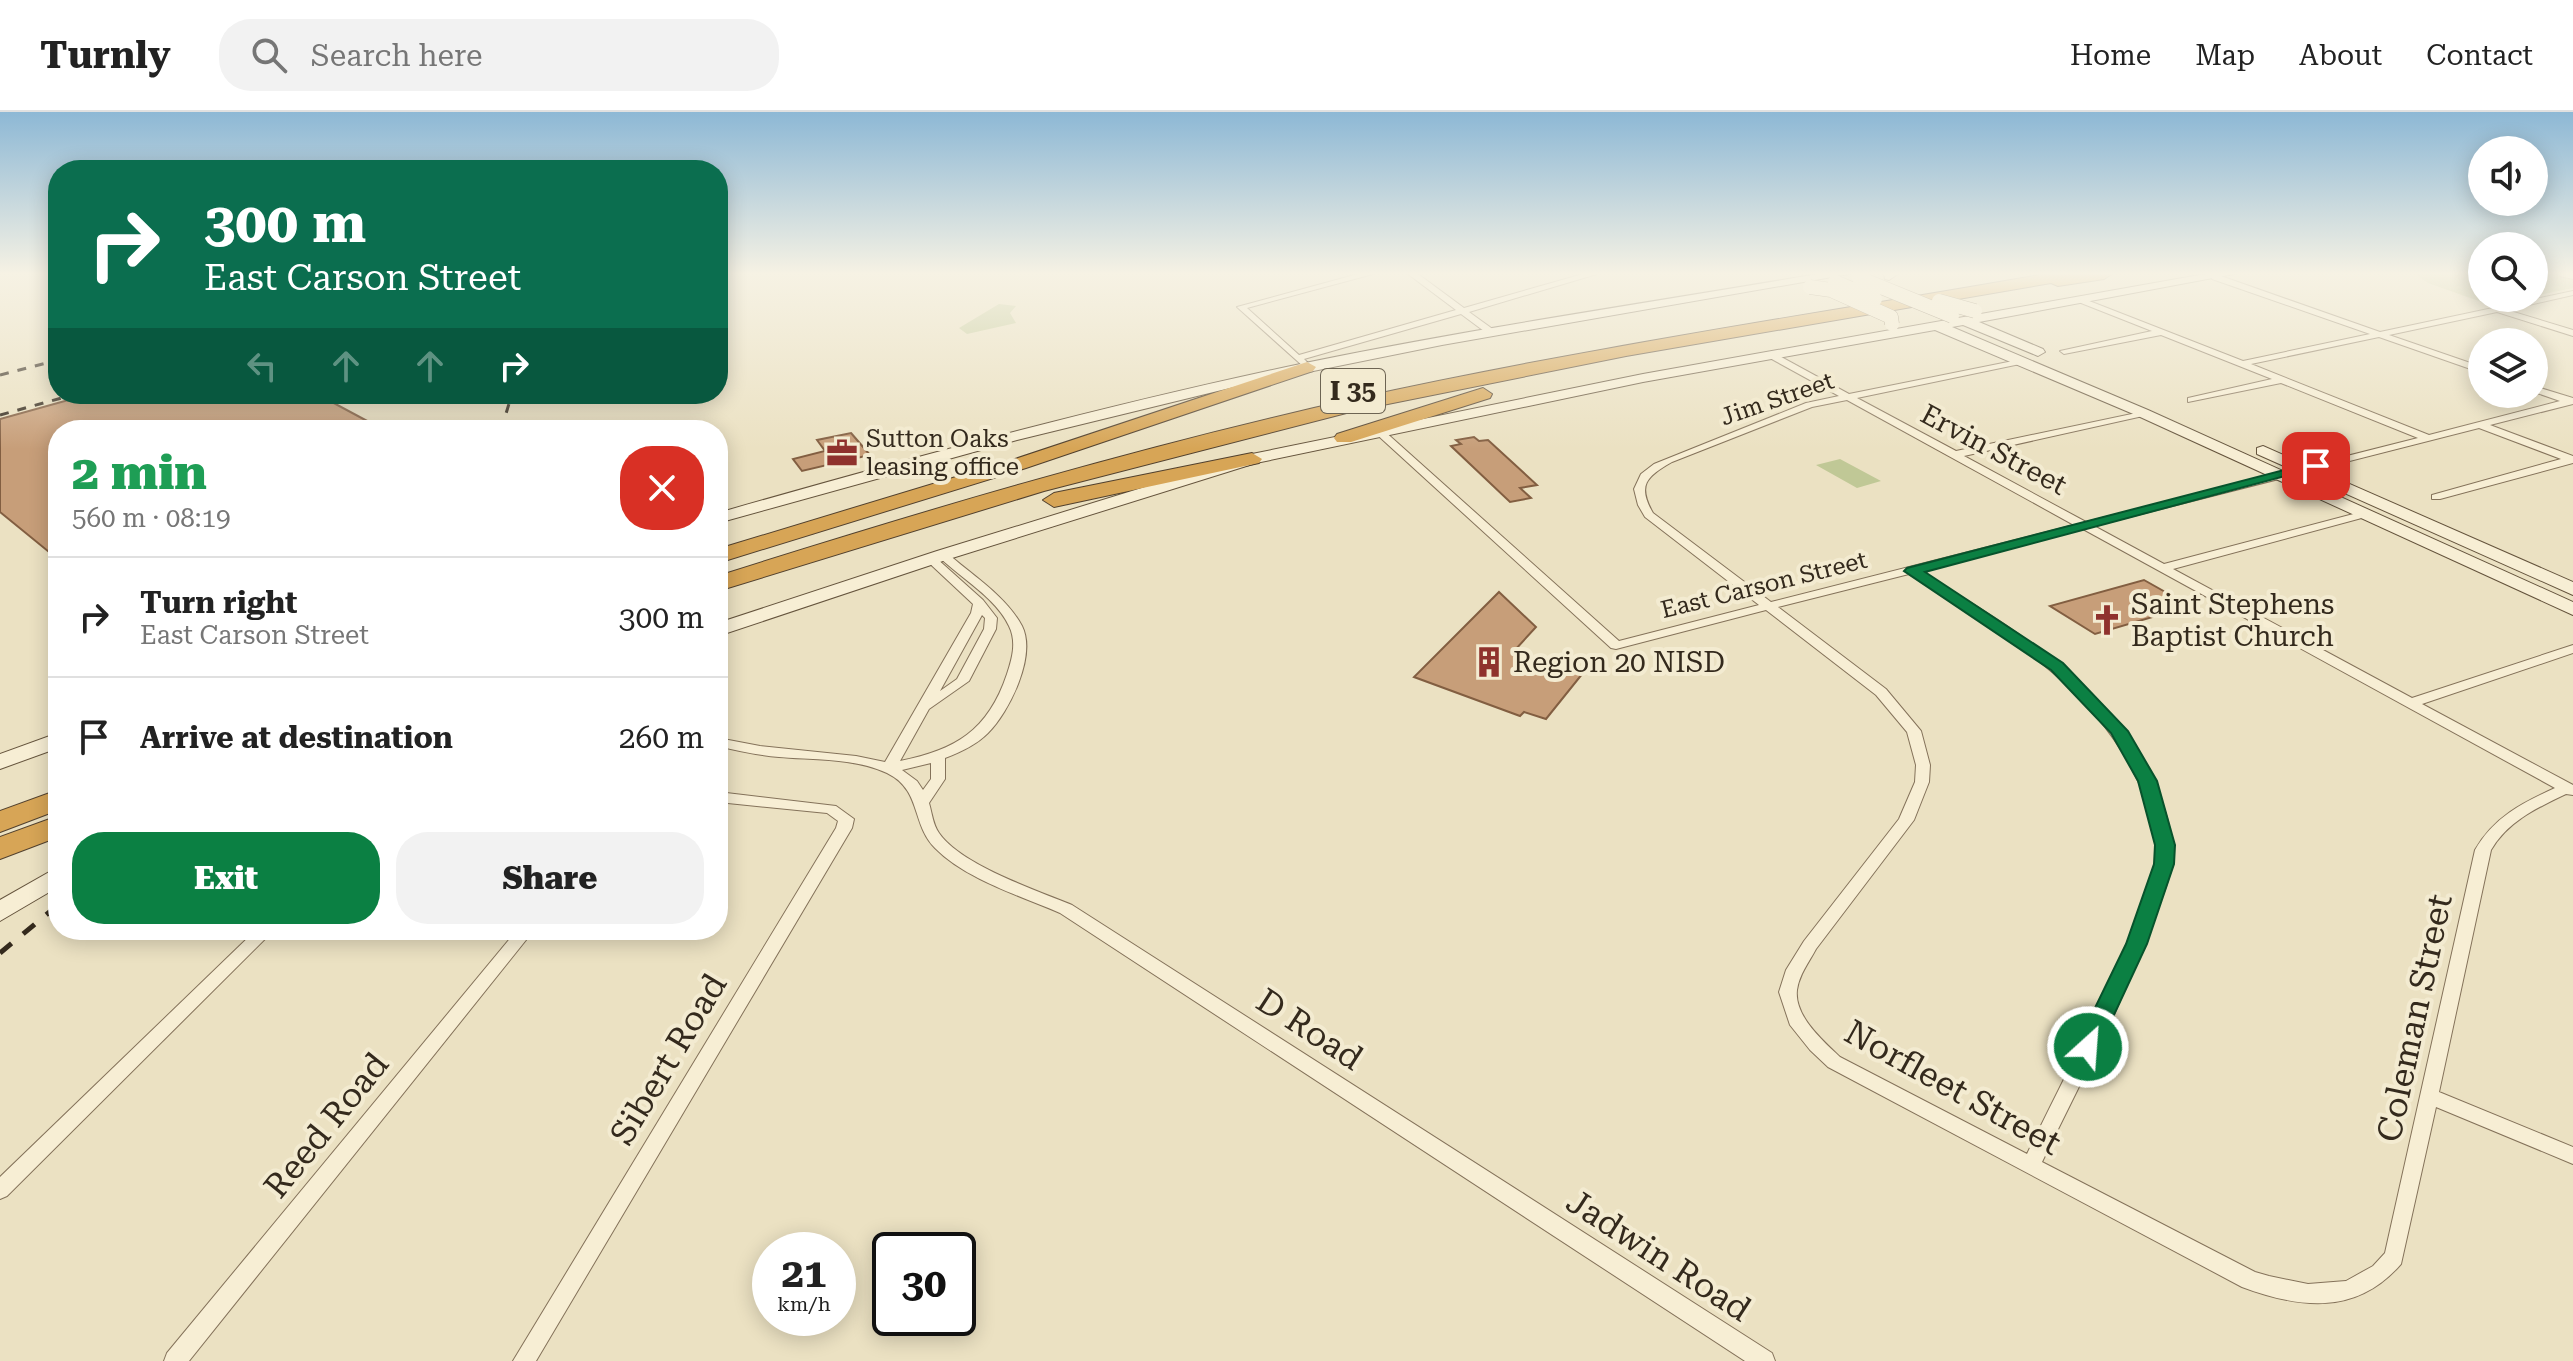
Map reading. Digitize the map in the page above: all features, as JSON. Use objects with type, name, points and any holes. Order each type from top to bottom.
[{"type":"highway","name":"I 35","points":[[728,561],[979,484],[1304,402],[1506,360],[1666,332]]},
{"type":"highway","name":"I 35","points":[[728,581],[984,500],[1267,426],[1520,370],[1744,332]]},
{"type":"highway","points":[[1344,438],[1544,376],[1746,332]]},
{"type":"highway","points":[[728,553],[1019,464],[1302,363]]},
{"type":"highway","points":[[728,590],[1085,492],[1252,459]]},
{"type":"highway","points":[[0,822],[48,818]]},
{"type":"highway","points":[[0,849],[48,822]]},
{"type":"main road","points":[[728,515],[990,442],[1302,363],[1489,332]]},
{"type":"main road","points":[[1868,337],[1877,332]]},
{"type":"main road","points":[[728,616],[957,536],[1103,495],[1411,424],[1889,332]]},
{"type":"main road","points":[[1953,332],[2143,413],[2573,609]]},
{"type":"main road","points":[[1999,332],[2573,589]]},
{"type":"main road","points":[[728,627],[937,557],[1252,459]]},
{"type":"main road","points":[[0,762],[48,744]]},
{"type":"main road","points":[[0,912],[48,881]]},
{"type":"main road","points":[[0,919],[48,899]]},
{"type":"street","points":[[1269,332],[1302,363],[1399,332]]},
{"type":"street","points":[[2064,351],[2161,332]]},
{"type":"street","points":[[2163,332],[2428,438]]},
{"type":"street","points":[[2374,332],[2468,365]]},
{"type":"street","points":[[2240,364],[2387,332]]},
{"type":"street","name":"Ervin Street","points":[[1771,355],[2570,790]]},
{"type":"street","name":"Jim Street","points":[[1649,515],[1638,499],[1637,489],[1651,470],[1790,411],[2020,361]]},
{"type":"street","points":[[2191,400],[2281,380]]},
{"type":"street","points":[[2548,394],[2572,402]]},
{"type":"street","name":"East Carson Street","points":[[1378,431],[1616,645],[2572,402]]},
{"type":"street","points":[[1953,455],[2143,413]]},
{"type":"street","points":[[2481,425],[2573,459]]},
{"type":"street","points":[[2436,497],[2573,459]]},
{"type":"street","points":[[2164,568],[2365,514]]},
{"type":"street","name":"Norfleet Street","points":[[1649,515],[1895,706],[1914,731],[1923,765],[1922,782],[1906,820],[1828,920],[1795,970],[1788,992],[1796,1020],[1816,1045],[1834,1062],[2250,1280],[2281,1291],[2309,1294],[2335,1294],[2358,1288]]},
{"type":"street","points":[[925,707],[962,681],[990,629],[991,618],[937,557]]},
{"type":"street","points":[[889,768],[953,753],[996,718],[1008,695],[1020,654],[1017,629],[1004,612],[937,557]]},
{"type":"street","points":[[1912,571],[2057,667],[2105,713],[2119,731],[2147,781],[2165,845],[2164,864],[2137,944],[2031,1165]]},
{"type":"street","points":[[889,768],[977,613],[979,603]]},
{"type":"street","points":[[2411,703],[2573,649]]},
{"type":"street","points":[[728,744],[855,760],[889,768],[904,776],[923,801],[938,779],[938,758]]},
{"type":"street","points":[[855,760],[899,752],[938,758]]},
{"type":"street","name":"Coleman Street","points":[[2358,1288],[2385,1269],[2394,1257],[2483,850],[2491,833],[2507,819],[2570,790]]},
{"type":"street","name":"Sibert Road","points":[[524,1361],[844,828],[846,819],[831,809],[728,798]]},
{"type":"street","name":"D Road","points":[[923,801],[926,821],[933,837],[946,850],[964,862],[1066,909],[1519,1203]]},
{"type":"street","points":[[0,1190],[256,940]]},
{"type":"street","name":"Reed Road","points":[[175,1361],[518,940]]},
{"type":"street","points":[[2431,1097],[2573,1156]]},
{"type":"street","name":"Jadwin Road","points":[[1519,1203],[1764,1361]]},
{"type":"green space","points":[[1840,459],[1881,481],[1857,488],[1816,465]]},
{"type":"building","points":[[54,404],[336,404],[365,420],[48,420],[48,551],[0,512],[0,419]]},
{"type":"building","name":"Sutton Oaks leasing office","points":[[851,433],[870,455],[802,471],[793,459],[825,451],[817,440]]},
{"type":"building","points":[[1474,437],[1479,441],[1488,440],[1537,485],[1520,488],[1531,498],[1510,502],[1451,446],[1461,444],[1456,440]]},
{"type":"building","name":"Saint Stephens Baptist Church","points":[[2144,580],[2190,606],[2095,634],[2050,606]]},
{"type":"building","name":"Region 20 NISD","points":[[1499,592],[1536,627],[1514,651],[1583,673],[1546,719],[1524,712],[1520,716],[1414,677]]},
{"type":"railway","points":[[0,375],[48,363]]},
{"type":"railway","points":[[0,415],[48,402]]},
{"type":"railway","points":[[504,420],[509,404]]},
{"type":"railway","points":[[0,953],[48,913]]},
{"type":"place","name":"Sutton Oaks leasing office","points":[[842,453]]},
{"type":"place","name":"Saint Stephens Baptist Church","points":[[2107,620]]},
{"type":"place","name":"Region 20 NISD","points":[[1489,662]]},
{"type":"route","points":[[2088,1047],[2137,944],[2164,864],[2165,845],[2147,781],[2119,731],[2075,683],[2057,667],[1912,571],[2316,466]]}]
